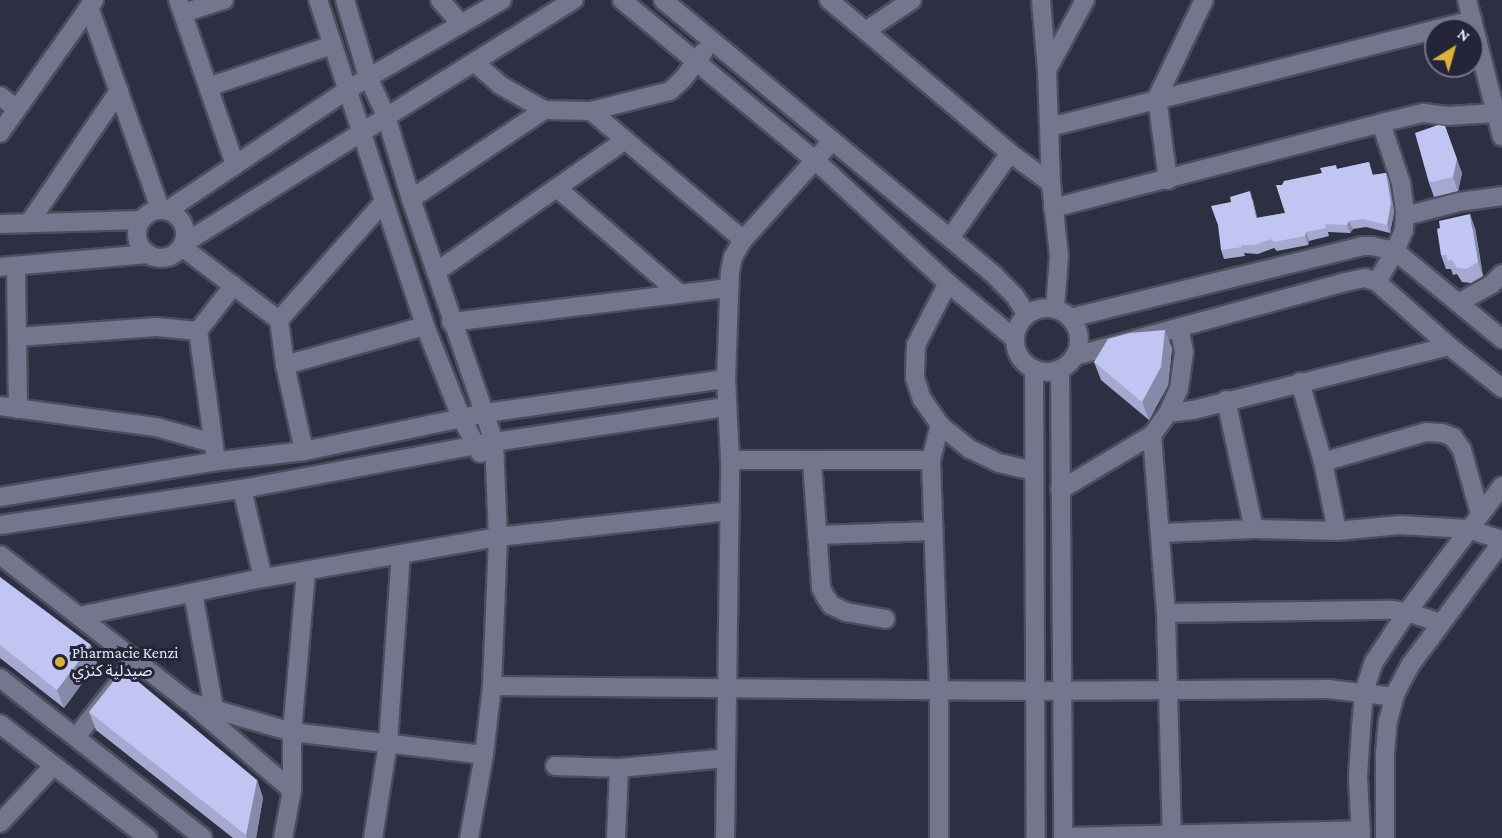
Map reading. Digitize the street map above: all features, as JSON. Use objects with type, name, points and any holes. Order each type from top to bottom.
[{"type":"street","points":[[224,0],[180,6],[235,165]]},
{"type":"street","points":[[318,0],[425,326],[460,417],[474,446],[493,468]]},
{"type":"street","points":[[345,0],[368,78],[386,116],[411,199],[452,322],[486,413],[494,442],[493,468],[498,537],[492,686],[484,754],[469,838]]},
{"type":"street","points":[[440,0],[461,24]]},
{"type":"street","points":[[502,0],[347,90],[164,210],[146,214],[141,220],[137,235],[142,249],[155,257],[170,256],[182,245],[573,0]]},
{"type":"street","points":[[622,0],[815,160],[948,283],[1015,339]]},
{"type":"street","points":[[663,0],[995,276],[1015,296],[1027,315]]},
{"type":"street","points":[[829,0],[1010,153],[1051,183]]},
{"type":"street","points":[[867,30],[912,0]]},
{"type":"street","points":[[1041,0],[1047,70],[1051,183],[1059,256],[1062,313],[1078,336],[1075,356]]},
{"type":"street","points":[[1047,70],[1085,0]]},
{"type":"street","points":[[1467,0],[1472,18]]},
{"type":"street","points":[[1168,180],[1157,98],[1207,1]]},
{"type":"street","points":[[92,4],[119,91],[164,210]]},
{"type":"street","points":[[0,133],[92,4]]},
{"type":"street","points":[[1050,126],[1424,32]]},
{"type":"street","points":[[474,62],[500,85],[544,110],[591,111],[670,91],[712,41]]},
{"type":"street","points":[[208,87],[333,45]]},
{"type":"street","points":[[1484,66],[1502,137]]},
{"type":"street","points":[[29,223],[119,91]]},
{"type":"street","points":[[0,96],[16,108]]},
{"type":"street","points":[[411,199],[544,110]]},
{"type":"street","points":[[591,111],[743,240]]},
{"type":"street","points":[[1053,208],[1423,113],[1448,116],[1495,113]]},
{"type":"street","points":[[1377,282],[1404,230],[1405,216],[1401,183],[1381,123]]},
{"type":"street","points":[[436,272],[625,140]]},
{"type":"street","points":[[725,838],[730,460],[726,407],[728,288],[733,257],[743,240],[832,141]]},
{"type":"street","points":[[950,238],[1010,153]]},
{"type":"street","points":[[557,188],[679,293]]},
{"type":"street","points":[[1405,216],[1459,202],[1502,196]]},
{"type":"street","points":[[279,320],[383,203]]},
{"type":"street","points":[[164,210],[175,213],[184,225],[182,245]]},
{"type":"street","points":[[0,224],[141,220]]},
{"type":"street","points":[[182,245],[279,320],[285,365],[304,451]]},
{"type":"street","points":[[1502,339],[1395,251],[1363,246],[1062,313],[1039,309],[1027,315],[1018,325],[1015,339],[1021,358],[1034,369],[1048,372],[1060,369],[1075,356],[1356,279],[1377,282],[1449,346],[1502,388]]},
{"type":"street","points":[[18,409],[17,337],[8,267],[148,254]]},
{"type":"street","points":[[1458,303],[1492,284],[1502,274]]},
{"type":"street","points":[[948,283],[916,345],[915,378],[922,399],[940,425],[970,449],[999,464],[1034,471]]},
{"type":"street","points":[[215,452],[198,331],[234,285]]},
{"type":"street","points":[[452,322],[728,288]]},
{"type":"street","points":[[285,365],[425,326]]},
{"type":"street","points":[[17,337],[157,327],[198,331]]},
{"type":"street","points":[[1060,490],[1152,435],[1168,413],[1179,388],[1184,352],[1179,327]]},
{"type":"street","points":[[1168,413],[1449,346]]},
{"type":"street","points":[[1034,369],[1036,838]]},
{"type":"street","points":[[1060,369],[1063,837],[1361,834],[1358,777],[1364,692],[1374,662],[1407,612],[1502,486]]},
{"type":"street","points":[[0,497],[215,452],[304,451],[460,417],[726,379]]},
{"type":"street","points":[[1300,382],[1323,462],[1337,531]]},
{"type":"street","points":[[1226,400],[1254,529]]},
{"type":"street","points":[[0,406],[156,427],[215,452]]},
{"type":"street","points":[[0,525],[242,489],[494,442],[726,407]]},
{"type":"street","points":[[939,838],[939,690],[931,460],[940,425]]},
{"type":"street","points":[[1323,462],[1426,432],[1442,432],[1453,437],[1462,450],[1480,514]]},
{"type":"street","points":[[1152,435],[1166,613],[1172,836]]},
{"type":"street","points":[[730,460],[931,460]]},
{"type":"street","points":[[812,461],[821,588],[831,605],[846,612],[885,619]]},
{"type":"street","points":[[242,489],[263,578]]},
{"type":"street","points":[[79,616],[263,578],[498,537],[728,511]]},
{"type":"street","points":[[1161,533],[1254,529],[1337,531],[1400,525],[1468,529],[1502,541],[1411,664],[1395,697],[1388,721],[1385,753],[1385,838]]},
{"type":"street","points":[[817,535],[934,531]]},
{"type":"street","points":[[373,838],[388,743],[401,554]]},
{"type":"street","points":[[0,555],[189,702],[292,790]]},
{"type":"street","points":[[283,838],[292,790],[292,732],[306,572]]},
{"type":"street","points":[[193,593],[214,710]]},
{"type":"street","points":[[1166,613],[1373,610],[1407,612],[1440,624]]},
{"type":"street","points":[[76,737],[136,661]]},
{"type":"street","points":[[0,678],[203,838]]},
{"type":"street","points":[[492,686],[1035,691],[1328,689],[1395,697]]},
{"type":"street","points":[[189,702],[292,732],[484,754]]},
{"type":"street","points":[[0,724],[148,838]]},
{"type":"street","points":[[555,766],[619,768],[726,758]]},
{"type":"street","points":[[0,824],[54,765]]},
{"type":"street","points":[[616,838],[619,768]]},
{"type":"building","points":[[1438,125],[1445,126],[1457,159],[1453,177],[1429,183],[1415,133]]},
{"type":"building","points":[[1369,162],[1372,175],[1386,173],[1391,203],[1387,225],[1363,219],[1349,221],[1347,225],[1325,224],[1326,228],[1306,232],[1305,236],[1274,242],[1271,239],[1255,245],[1241,245],[1242,247],[1221,250],[1218,225],[1211,206],[1231,202],[1230,197],[1250,191],[1256,218],[1285,213],[1276,185],[1282,185],[1284,181],[1322,173],[1320,168],[1336,165],[1337,169]]},
{"type":"building","points":[[1470,214],[1478,262],[1466,269],[1457,268],[1452,260],[1448,261],[1446,255],[1441,255],[1437,229],[1440,228],[1439,221]]},
{"type":"building","points":[[1165,330],[1161,367],[1142,402],[1094,362],[1108,339],[1130,333]]},
{"type":"building","points":[[0,577],[91,645],[57,690],[0,645]]},
{"type":"building","points":[[123,669],[257,780],[246,835],[89,712]]},
{"type":"place","name":"Pharmacie Kenzi صيدلية كنزي","points":[[60,662]]}]
